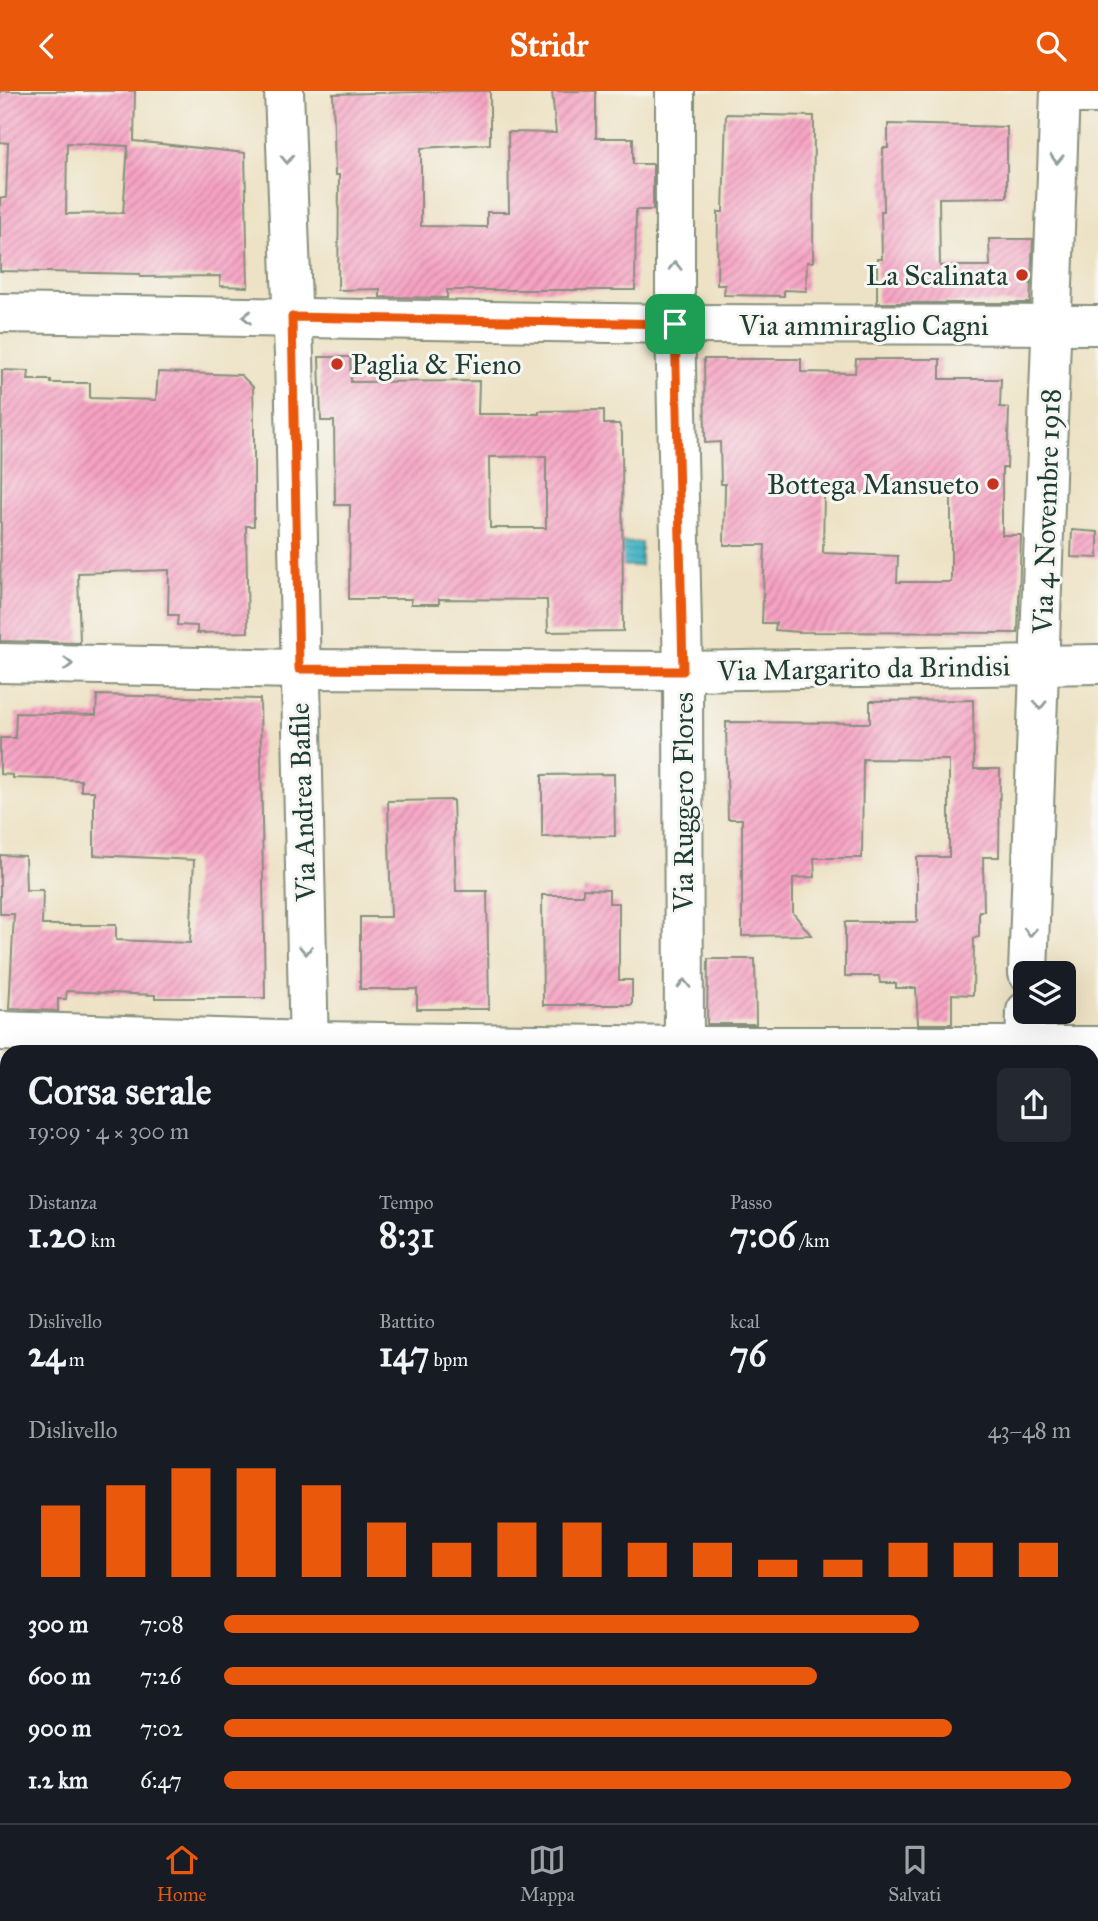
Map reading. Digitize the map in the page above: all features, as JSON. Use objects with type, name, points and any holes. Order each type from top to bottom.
[{"type":"street","name":"Via Andrea Bafile","points":[[284,91],[309,1045]]},
{"type":"street","name":"Via Ruggero Flores","points":[[675,91],[675,324],[683,671],[684,1045]]},
{"type":"street","points":[[1060,92],[1098,94]]},
{"type":"street","name":"Via 4 Novembre 1918","points":[[1029,961],[1042,665],[1050,326],[1060,92]]},
{"type":"street","name":"Via ammiraglio Cagni","points":[[0,313],[675,324],[1098,325]]},
{"type":"street","name":"Via Margarito da Brindisi","points":[[0,663],[299,669],[683,671],[1098,664]]},
{"type":"street","points":[[0,1031],[288,1045]]},
{"type":"street","points":[[798,1045],[1025,1037],[1090,1045]]},
{"type":"water","points":[[599,542],[641,543],[641,566],[599,565]]},
{"type":"building","points":[[0,91],[135,91],[134,141],[245,153],[248,287],[220,286],[220,276],[140,277],[140,274],[0,271],[0,198],[6,198],[8,143],[0,142]],"holes":[[[67,143],[128,146],[123,213],[66,214]]]},
{"type":"building","points":[[490,91],[490,144],[421,148],[421,226],[487,227],[487,212],[509,212],[508,132],[556,133],[552,91],[596,91],[596,138],[633,138],[633,164],[653,164],[653,210],[636,210],[635,290],[447,290],[447,298],[380,297],[380,289],[338,290],[339,175],[335,175],[333,94]]},
{"type":"building","points":[[726,114],[814,116],[813,262],[807,262],[806,291],[784,290],[784,296],[724,295],[725,285],[717,285],[718,212],[723,212]]},
{"type":"building","points":[[888,124],[1007,127],[1007,197],[939,198],[940,266],[990,266],[989,239],[1033,239],[1030,303],[877,303],[877,259],[882,259],[881,211],[884,211],[883,148],[888,148]]},
{"type":"building","points":[[319,357],[350,357],[351,382],[479,381],[478,414],[604,410],[604,424],[619,424],[622,433],[623,631],[548,632],[547,600],[439,599],[439,604],[411,604],[411,599],[349,599],[350,505],[335,505],[334,421],[321,421]],"holes":[[[546,456],[546,528],[490,528],[489,457]]]},
{"type":"building","points":[[704,359],[801,359],[801,372],[855,373],[856,359],[940,359],[940,379],[1001,379],[1000,407],[1009,408],[1007,468],[1002,468],[1002,535],[1021,535],[1018,633],[799,632],[775,630],[776,623],[762,623],[765,545],[724,545],[725,484],[721,484],[720,442],[705,443]],"holes":[[[824,492],[951,493],[951,582],[897,582],[898,556],[823,553]]]},
{"type":"building","points":[[2,370],[29,371],[28,380],[90,383],[90,398],[156,400],[158,372],[241,375],[253,387],[254,526],[246,526],[248,632],[197,633],[197,626],[177,625],[178,615],[168,615],[169,570],[78,573],[80,643],[0,641]]},
{"type":"building","points":[[1072,530],[1098,532],[1098,558],[1071,557]]},
{"type":"building","points":[[97,695],[260,699],[265,998],[155,998],[155,995],[67,991],[66,999],[58,999],[58,1011],[9,1009],[14,914],[0,914],[0,855],[25,856],[26,890],[43,890],[42,925],[116,925],[116,940],[190,943],[194,860],[94,855],[94,791],[81,791],[81,780],[13,778],[13,775],[0,774],[0,738],[15,738],[16,713],[96,715]]},
{"type":"building","points":[[973,700],[974,769],[1000,769],[999,857],[983,857],[984,911],[979,911],[979,937],[974,938],[973,995],[952,994],[952,1024],[918,1024],[916,988],[896,988],[896,983],[880,983],[879,976],[845,976],[845,922],[917,922],[917,857],[949,857],[949,760],[863,759],[862,858],[814,858],[815,877],[793,878],[793,913],[811,935],[742,936],[742,819],[728,819],[726,722],[870,723],[870,701]]},
{"type":"building","points":[[614,774],[615,836],[542,837],[542,775]]},
{"type":"building","points":[[453,800],[456,891],[487,891],[489,1009],[417,1009],[417,989],[360,989],[360,917],[391,917],[388,801]]},
{"type":"building","points":[[583,889],[609,890],[609,903],[619,903],[619,980],[632,980],[632,1005],[543,1005],[542,895],[583,895]]},
{"type":"building","points":[[708,959],[755,959],[756,1024],[707,1024]]},
{"type":"place","name":"La Scalinata","points":[[1022,275]]},
{"type":"place","name":"Paglia & Fieno","points":[[337,364]]},
{"type":"place","name":"Bottega Mansueto","points":[[993,484]]},
{"type":"route","points":[[292,317],[675,324],[683,671],[299,669],[292,317]]}]
